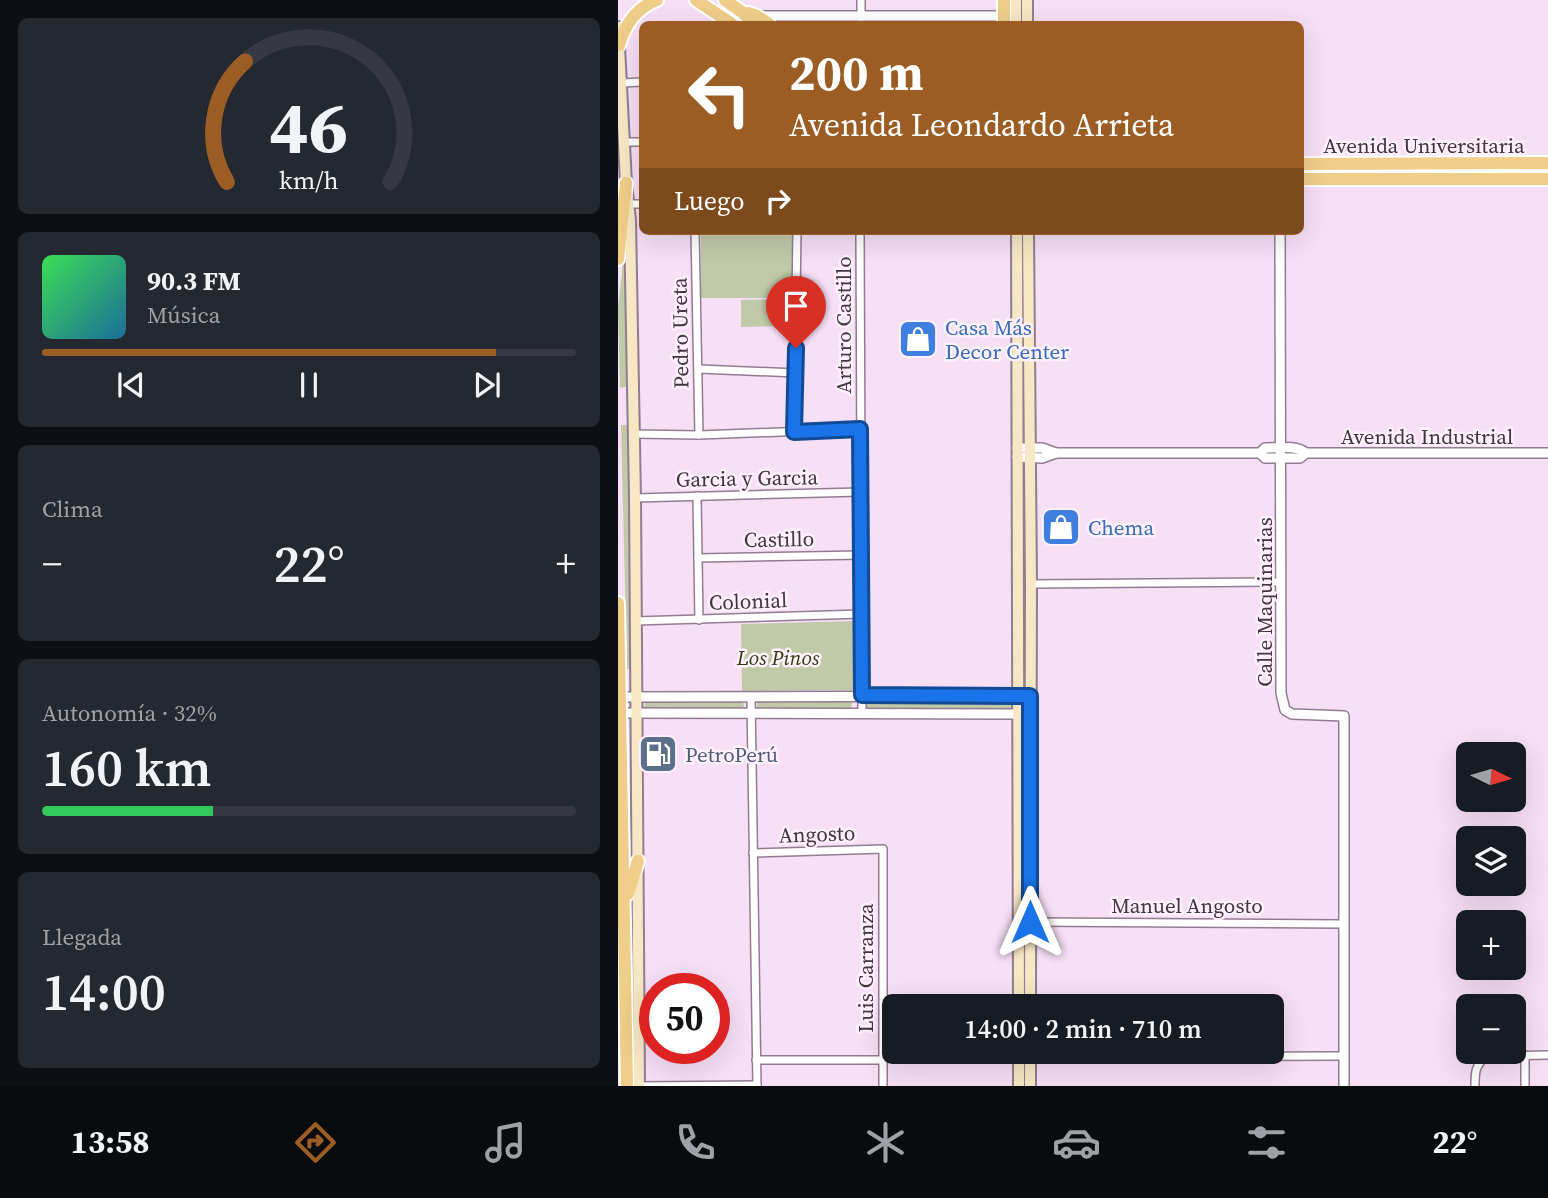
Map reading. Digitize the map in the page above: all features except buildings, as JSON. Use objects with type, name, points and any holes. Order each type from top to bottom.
[{"type":"main road","points":[[619,45],[634,15],[644,5],[657,0]]},
{"type":"main road","points":[[696,0],[728,21]]},
{"type":"main road","points":[[725,0],[756,20]]},
{"type":"main road","points":[[1004,0],[1010,20]]},
{"type":"main road","points":[[1010,20],[1016,0]]},
{"type":"main road","points":[[1027,0],[1027,21]]},
{"type":"main road","points":[[618,27],[628,204],[635,498],[638,1086]]},
{"type":"main road","name":"Avenida Universitaria","points":[[1304,164],[1548,163]]},
{"type":"main road","points":[[1397,164],[1397,179]]},
{"type":"main road","name":"Avenida Universitaria","points":[[1304,179],[1548,179]]},
{"type":"main road","points":[[618,259],[626,183]]},
{"type":"main road","points":[[1017,235],[1017,453],[1024,696],[1019,994]]},
{"type":"main road","points":[[1024,696],[1031,584],[1028,235]]},
{"type":"main road","points":[[618,603],[627,1086]]},
{"type":"main road","points":[[1024,714],[1030,994]]},
{"type":"main road","points":[[624,908],[638,861]]},
{"type":"main road","points":[[1019,1064],[1019,1086]]},
{"type":"main road","points":[[1030,1064],[1030,1086]]},
{"type":"street","points":[[861,0],[861,17]]},
{"type":"street","points":[[786,21],[790,16]]},
{"type":"street","points":[[756,20],[790,16],[1010,20]]},
{"type":"street","points":[[622,82],[639,82]]},
{"type":"street","points":[[624,142],[639,142]]},
{"type":"street","points":[[628,204],[639,204]]},
{"type":"street","name":"Pedro Ureta","points":[[695,235],[699,435]]},
{"type":"street","points":[[794,432],[796,235]]},
{"type":"street","name":"Arturo Castillo","points":[[860,235],[862,712]]},
{"type":"street","name":"Calle Maquinarias","points":[[1280,235],[1282,703],[1285,710],[1292,714],[1344,716],[1344,1086]]},
{"type":"street","points":[[699,369],[796,373]]},
{"type":"street","points":[[633,434],[699,435],[860,429]]},
{"type":"street","name":"Avenida Industrial","points":[[1017,453],[1049,456],[1056,453],[1260,453],[1266,448],[1281,453],[1300,448],[1306,453],[1548,453]]},
{"type":"street","name":"Garcia y Garcia","points":[[635,498],[860,492]]},
{"type":"street","points":[[697,496],[699,620]]},
{"type":"street","name":"Castillo","points":[[698,558],[861,555]]},
{"type":"street","points":[[1031,584],[1281,582]]},
{"type":"street","name":"Colonial","points":[[636,621],[862,614]]},
{"type":"street","points":[[619,696],[1024,696]]},
{"type":"street","points":[[638,1086],[757,1085],[751,697]]},
{"type":"street","points":[[619,713],[1024,714]]},
{"type":"street","points":[[620,804],[637,792]]},
{"type":"street","name":"Angosto","points":[[753,853],[883,849]]},
{"type":"street","name":"Luis Carranza","points":[[883,849],[883,994]]},
{"type":"street","name":"Manuel Angosto","points":[[1030,922],[1344,924]]},
{"type":"street","points":[[1526,1055],[1548,1055]]},
{"type":"street","points":[[1284,1056],[1344,1056]]},
{"type":"street","points":[[756,1060],[882,1060]]},
{"type":"street","name":"Luis Carranza","points":[[883,1064],[883,1086]]},
{"type":"street","points":[[1475,1082],[1475,1069],[1478,1064]]},
{"type":"street","points":[[1525,1064],[1525,1086]]},
{"type":"green space","points":[[701,235],[793,235],[794,298],[701,298]]},
{"type":"green space","points":[[626,236],[629,386],[620,388],[618,308]]},
{"type":"green space","points":[[789,299],[789,326],[741,327],[741,300]]},
{"type":"green space","points":[[621,425],[629,425],[632,669],[627,669]]},
{"type":"green space","name":"Los Pinos","points":[[856,621],[856,690],[742,691],[741,624]]},
{"type":"green space","points":[[847,700],[852,703],[851,710],[757,710],[759,701]]},
{"type":"green space","points":[[867,700],[1015,700],[1013,709],[869,710],[866,708]]},
{"type":"green space","points":[[741,701],[744,704],[743,711],[643,709],[646,702]]},
{"type":"place","name":"Casa Más Decor Center","points":[[918,339]]},
{"type":"place","name":"Chema","points":[[1061,527]]},
{"type":"place","name":"PetroPerú","points":[[658,754]]},
{"type":"route","points":[[796,348],[794,432],[860,429],[862,695],[1030,696],[1030,922]]}]
